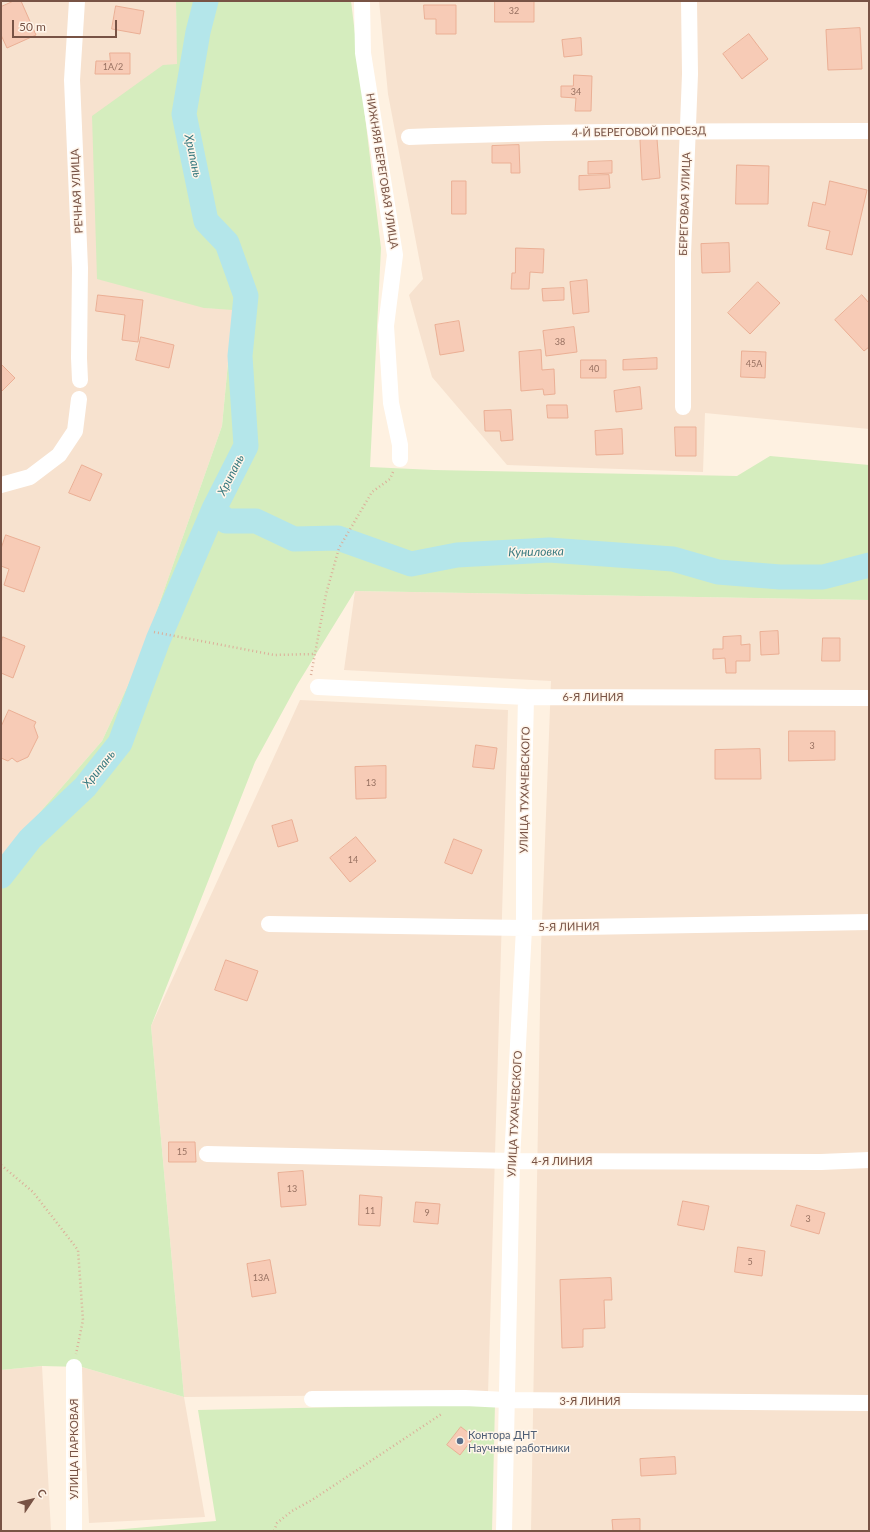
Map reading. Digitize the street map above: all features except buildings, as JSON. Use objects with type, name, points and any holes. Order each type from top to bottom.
[{"type":"street","name":"РЕЧНАЯ УЛИЦА","points":[[77,1],[72,80],[80,268],[80,380]]},
{"type":"street","name":"НИЖНЯЯ БЕРЕГОВАЯ УЛИЦА","points":[[362,1],[363,53],[395,255],[386,326],[391,403],[400,445],[400,459]]},
{"type":"street","name":"БЕРЕГОВАЯ УЛИЦА","points":[[683,407],[683,254],[690,74],[689,1]]},
{"type":"street","name":"4-Й БЕРЕГОВОЙ ПРОЕЗД","points":[[409,137],[687,132],[869,131]]},
{"type":"street","points":[[1,485],[30,477],[59,455],[75,431],[79,399]]},
{"type":"street","name":"6-Я ЛИНИЯ","points":[[318,687],[526,697],[869,698]]},
{"type":"street","name":"УЛИЦА ТУХАЧЕВСКОГО","points":[[504,1531],[512,1161],[524,928],[524,789],[526,697]]},
{"type":"street","name":"5-Я ЛИНИЯ","points":[[269,924],[524,928],[869,922]]},
{"type":"street","name":"4-Я ЛИНИЯ","points":[[207,1154],[512,1161],[821,1162],[869,1160]]},
{"type":"street","name":"УЛИЦА ПАРКОВАЯ","points":[[74,1367],[74,1531]]},
{"type":"street","name":"3-Я ЛИНИЯ","points":[[312,1399],[466,1398],[506,1400],[869,1403]]},
{"type":"path","points":[[318,687],[311,679],[326,594],[339,548],[372,492],[390,479],[400,459]]},
{"type":"path","points":[[154,632],[274,655],[315,654]]},
{"type":"path","points":[[1,1165],[33,1192],[78,1250],[82,1320],[74,1367]]},
{"type":"path","points":[[274,1531],[277,1523],[292,1511],[312,1500],[446,1412]]},
{"type":"shaded area","points":[[1,1],[176,1],[180,171],[205,308],[233,309],[222,426],[138,664],[102,741],[1,857]]},
{"type":"shaded area","points":[[379,1],[869,1],[869,429],[705,413],[703,472],[507,465],[432,377],[409,295],[423,279],[388,94]]},
{"type":"shaded area","points":[[355,591],[869,600],[869,1531],[531,1531],[541,948],[551,681],[344,670]]},
{"type":"shaded area","points":[[300,700],[508,710],[488,1394],[184,1397],[151,1026]]},
{"type":"shaded area","points":[[42,1366],[51,1531],[1,1531],[1,1370]]},
{"type":"shaded area","points":[[82,1367],[184,1397],[205,1517],[89,1523]]},
{"type":"green space","points":[[176,1],[351,1],[381,248],[370,467],[434,470],[737,476],[770,456],[869,465],[869,600],[355,591],[297,685],[255,762],[151,1026],[184,1397],[82,1367],[42,1366],[1,1370],[1,857],[102,741],[138,664],[222,426],[233,310],[204,308],[97,279],[92,116],[163,65],[177,64]]},
{"type":"green space","points":[[495,1404],[492,1531],[101,1531],[216,1521],[198,1410]]},
{"type":"waterway","name":"Хрипань","points":[[1,876],[30,839],[85,787],[120,743],[158,640],[214,509],[246,446],[240,356],[246,296],[227,243],[206,221],[184,114],[198,32],[206,1]]},
{"type":"waterway","name":"Куниловка","points":[[214,509],[226,521],[256,521],[294,539],[338,538],[411,564],[457,555],[549,550],[673,559],[718,572],[780,577],[823,577],[869,565]]},
{"type":"place","name":"Контора ДНТ Научные работники","points":[[460,1441]]}]
